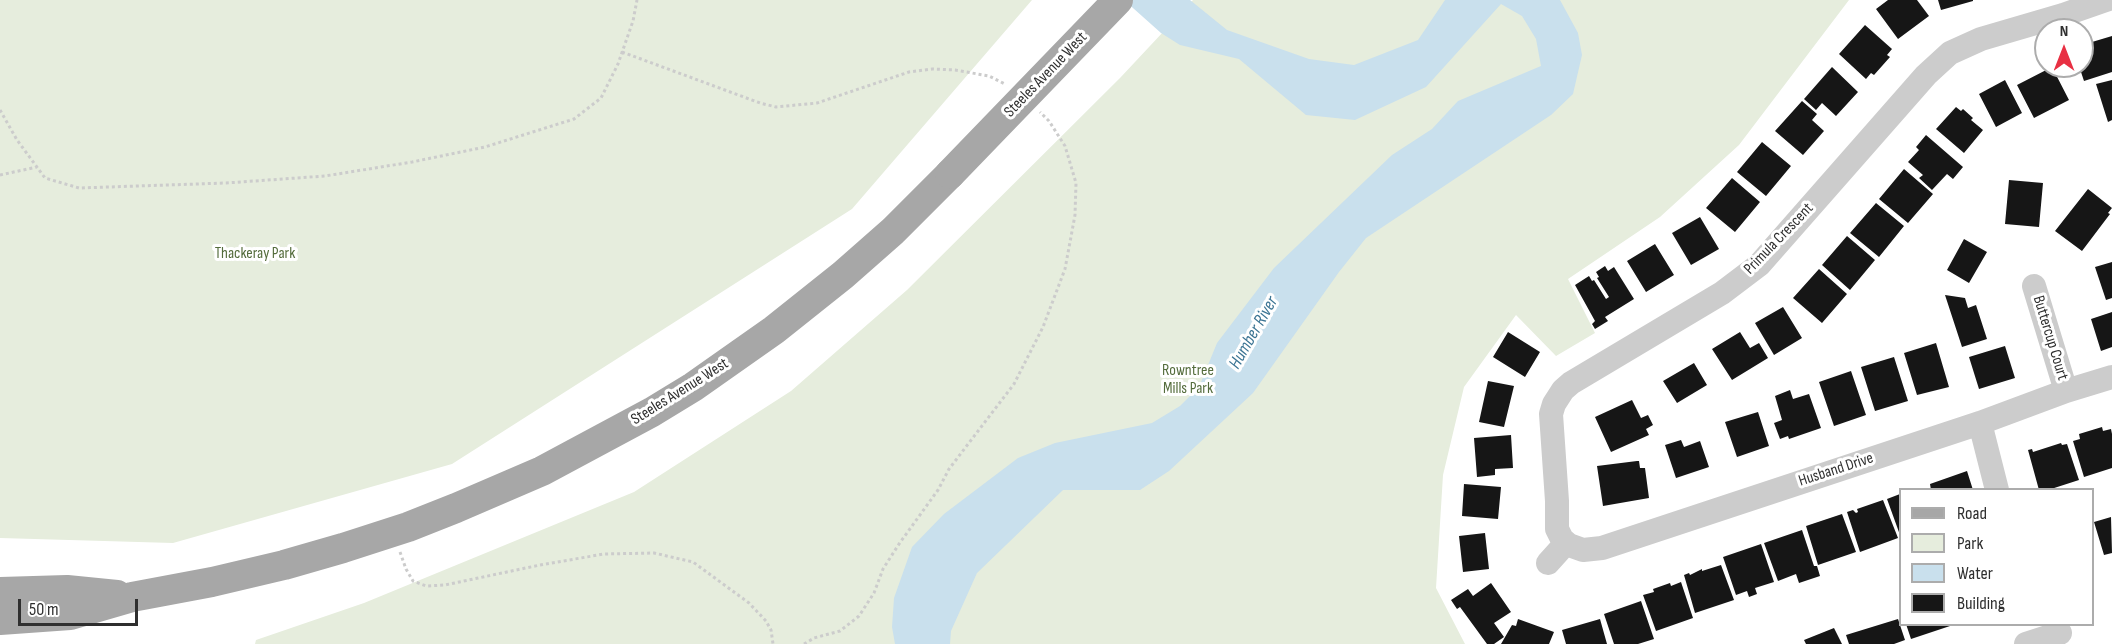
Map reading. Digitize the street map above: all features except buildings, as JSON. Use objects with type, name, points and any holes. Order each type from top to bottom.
[{"type":"main road","name":"Steeles Avenue West","points":[[0,620],[70,615],[132,597],[253,573],[343,548],[456,508],[542,471],[652,412],[693,387],[774,330],[843,275],[893,231],[1118,0]]},
{"type":"main road","name":"Steeles Avenue West","points":[[0,592],[68,590],[132,597]]},
{"type":"street","name":"Primula Crescent","points":[[1564,541],[1557,530],[1551,414],[1557,397],[1563,390],[1571,383],[1722,293],[1758,265],[1941,59],[1960,47],[2061,8],[2106,0]]},
{"type":"street","name":"Buttercup Court","points":[[2034,286],[2066,391]]},
{"type":"street","name":"Husband Drive","points":[[1564,541],[1583,550],[1602,548],[2112,377]]},
{"type":"street","points":[[1980,423],[1998,488]]},
{"type":"street","points":[[1548,563],[1564,541]]},
{"type":"street","points":[[2026,644],[2060,634]]},
{"type":"path","points":[[0,110],[17,140],[45,178],[79,188],[226,183],[314,177],[412,162],[485,147],[574,119],[601,98],[622,52],[633,21],[637,0]]},
{"type":"path","points":[[622,52],[760,103],[776,106],[817,103],[909,72],[932,69],[955,70],[989,76],[1006,84]]},
{"type":"path","points":[[804,644],[814,638],[840,631],[860,616],[874,593],[883,569],[899,544],[938,490],[949,469],[1014,384],[1043,327],[1065,269],[1075,215],[1076,183],[1065,146],[1049,121],[1036,107]]},
{"type":"path","points":[[0,175],[37,167]]},
{"type":"path","points":[[393,532],[406,569],[413,580],[426,586],[445,585],[604,554],[654,553],[693,562],[749,603],[766,621],[771,630],[773,644]]},
{"type":"green space","name":"Thackeray Park","points":[[0,0],[1032,0],[852,209],[452,464],[173,543],[0,538]]},
{"type":"green space","name":"Rowntree Mills Park","points":[[1193,0],[1849,0],[1739,145],[1660,217],[1568,279],[1595,333],[1556,356],[1516,315],[1464,387],[1443,475],[1436,588],[1465,644],[255,644],[256,640],[364,603],[634,492],[791,391],[907,290],[1120,78]]},
{"type":"water","name":"Humber River","points":[[1124,0],[1190,0],[1227,30],[1309,59],[1354,65],[1418,40],[1445,0],[1560,0],[1578,33],[1582,55],[1573,94],[1551,115],[1366,238],[1253,393],[1169,471],[1140,490],[1063,490],[977,573],[951,631],[950,644],[895,644],[892,627],[894,598],[912,547],[944,514],[1018,458],[1055,443],[1152,423],[1180,406],[1199,387],[1217,343],[1274,268],[1392,155],[1432,129],[1458,101],[1541,66],[1536,39],[1522,16],[1501,4],[1426,87],[1355,120],[1306,115],[1239,59],[1180,45],[1161,33]]}]
